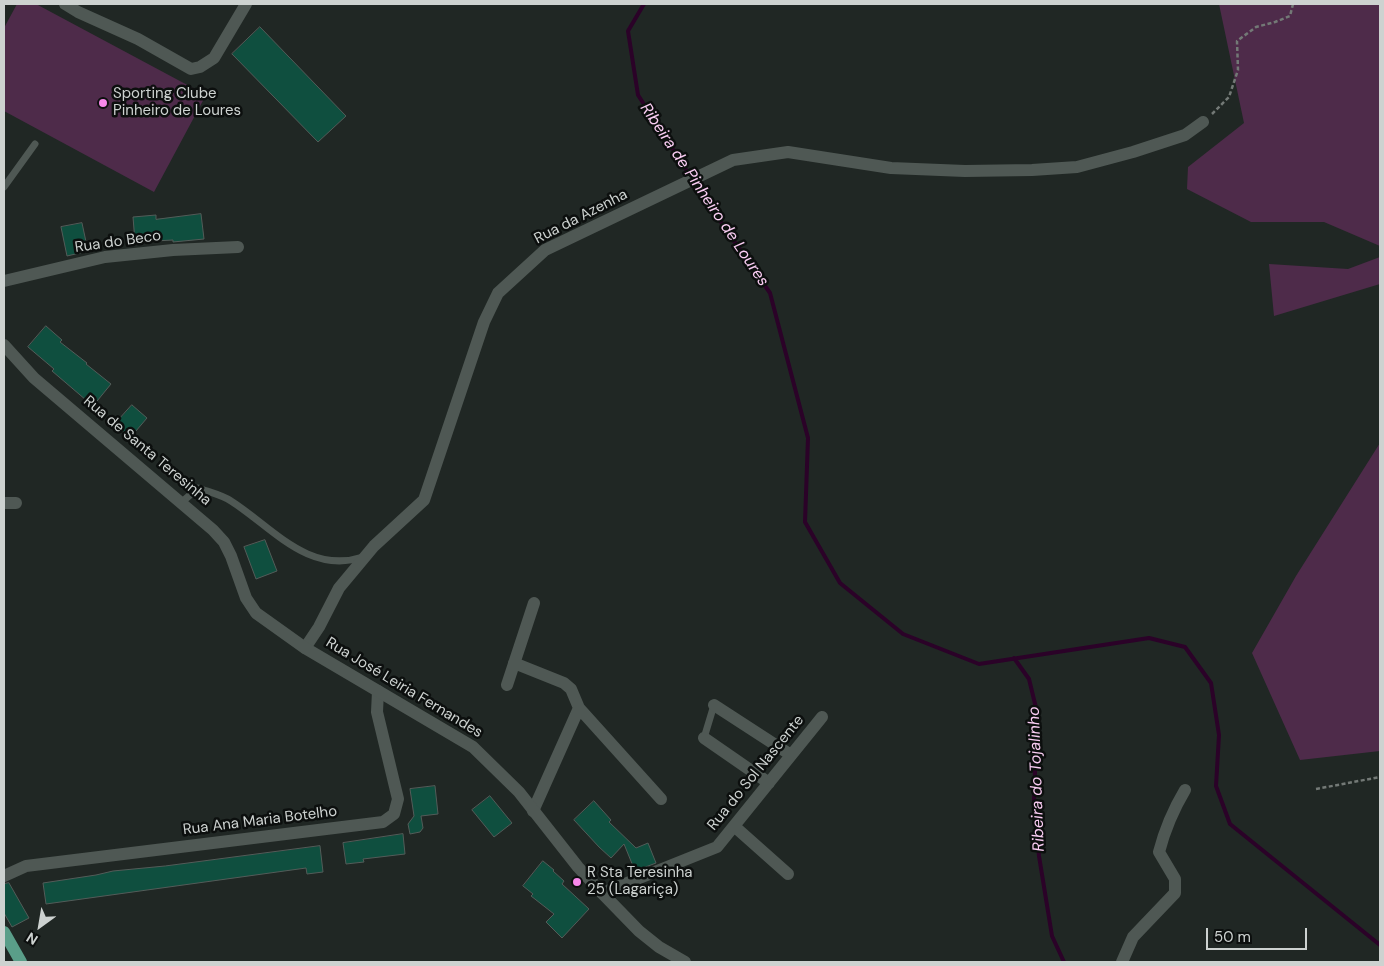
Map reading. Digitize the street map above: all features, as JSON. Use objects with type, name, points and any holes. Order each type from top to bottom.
[{"type":"main road","points":[[4,933],[21,962]]},
{"type":"street","points":[[65,4],[78,12],[138,39],[191,69],[200,67],[214,58],[246,4]]},
{"type":"street","name":"Rua da Azenha","points":[[305,648],[319,627],[339,588],[374,546],[424,500],[484,322],[498,293],[545,250],[733,160],[788,152],[891,168],[966,171],[1078,167],[1185,135],[1203,122]]},
{"type":"street","name":"Rua do Beco","points":[[4,280],[105,257],[173,250],[238,247]]},
{"type":"street","name":"Rua de Santa Teresinha","points":[[4,345],[34,378],[213,530],[224,542],[246,598]]},
{"type":"street","name":"Rua José Leiria Fernandes","points":[[246,598],[256,612],[305,648],[473,747],[519,792],[578,867],[602,894],[639,931],[659,947],[685,962]]},
{"type":"street","points":[[507,684],[534,603]]},
{"type":"street","points":[[514,663],[564,683],[571,689],[579,708],[661,800]]},
{"type":"street","name":"Rua Ana Maria Botelho","points":[[4,876],[26,866],[383,822],[394,814],[398,799],[377,712],[378,691]]},
{"type":"street","points":[[714,705],[791,755]]},
{"type":"street","points":[[534,811],[579,708]]},
{"type":"street","name":"Rua do Sol Nascente","points":[[602,894],[717,847],[822,717]]},
{"type":"street","points":[[704,738],[769,783]]},
{"type":"street","points":[[1122,962],[1133,936],[1175,893],[1175,879],[1159,852],[1164,831],[1175,806],[1185,790]]},
{"type":"street","points":[[734,826],[788,874]]},
{"type":"lane","points":[[4,187],[35,144]]},
{"type":"lane","points":[[182,502],[198,488],[229,500],[298,550],[316,558],[333,562],[350,561],[365,556]]},
{"type":"lane","points":[[704,738],[714,705]]},
{"type":"path","points":[[1203,122],[1229,97],[1238,70],[1236,41],[1256,27],[1290,16],[1293,4]]},
{"type":"path","points":[[1316,789],[1380,777]]},
{"type":"shaded area","name":"Sporting Clube Pinheiro de Loures","points":[[17,4],[36,4],[206,95],[154,192],[4,111],[4,28]]},
{"type":"shaded area","points":[[1219,4],[1380,4],[1380,246],[1324,222],[1251,222],[1187,189],[1188,167],[1244,123]]},
{"type":"shaded area","points":[[1380,257],[1380,284],[1274,316],[1269,264],[1348,269]]},
{"type":"shaded area","points":[[1380,443],[1380,751],[1300,760],[1252,653],[1296,576]]},
{"type":"building","points":[[260,27],[346,116],[318,142],[232,54]]},
{"type":"building","points":[[201,214],[204,239],[173,242],[173,240],[135,242],[133,217],[156,215],[156,219]]},
{"type":"building","points":[[82,223],[88,251],[67,256],[61,227]]},
{"type":"building","points":[[46,326],[62,340],[60,342],[111,384],[93,406],[52,371],[54,369],[28,347]]},
{"type":"building","points":[[132,405],[147,418],[130,438],[115,424]]},
{"type":"building","points":[[265,540],[277,571],[256,579],[244,547]]},
{"type":"building","points":[[435,786],[438,814],[421,816],[423,828],[420,832],[410,834],[408,824],[414,816],[410,789]]},
{"type":"building","points":[[490,796],[512,823],[494,837],[472,810]]},
{"type":"building","points":[[594,801],[611,820],[609,822],[636,848],[648,843],[656,863],[635,871],[624,844],[611,858],[599,847],[574,820]]},
{"type":"building","points":[[403,834],[405,854],[363,859],[364,862],[346,864],[343,843]]},
{"type":"building","points":[[320,846],[323,872],[307,874],[306,868],[46,904],[43,883],[113,871]]},
{"type":"building","points":[[543,861],[564,881],[562,884],[589,909],[562,938],[546,922],[554,914],[531,896],[533,894],[523,886]]},
{"type":"building","points":[[9,883],[29,918],[12,927],[4,913],[4,884]]},
{"type":"waterway","name":"Ribeira de Pinheiro de Loures","points":[[644,4],[628,31],[638,95],[707,202],[770,293],[808,438],[805,522],[840,583],[903,634],[979,664],[1149,638],[1185,647],[1211,683],[1219,735],[1216,786],[1230,824],[1380,945]]},
{"type":"waterway","name":"Ribeira do Tojalinho","points":[[1014,658],[1029,679],[1037,712],[1034,802],[1039,856],[1052,936],[1064,962]]},
{"type":"place","name":"Sporting Clube Pinheiro de Loures","points":[[103,103]]},
{"type":"place","name":"R Sta Teresinha 25 (Lagariça)","points":[[577,882]]}]
